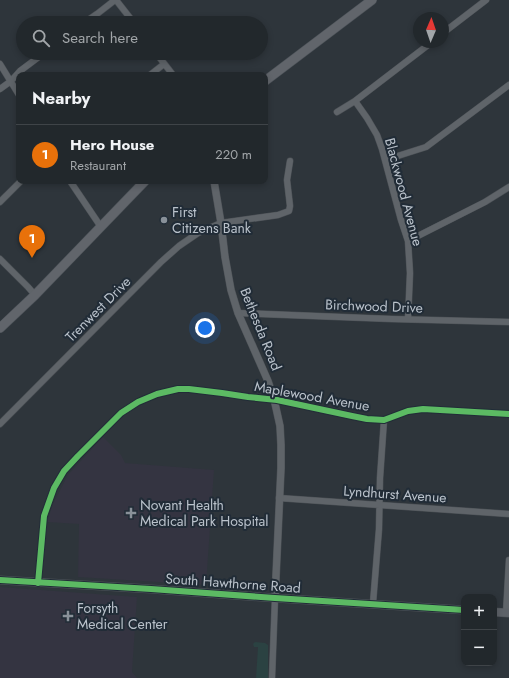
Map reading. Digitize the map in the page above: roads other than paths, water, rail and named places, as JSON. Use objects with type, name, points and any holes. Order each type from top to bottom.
[{"type":"main road","points":[[268,79],[372,0]]},
{"type":"main road","points":[[0,328],[35,295],[142,184]]},
{"type":"main road","name":"South Hawthorne Road","points":[[0,580],[461,610]]},
{"type":"main road","points":[[497,612],[508,613]]},
{"type":"street","points":[[95,16],[115,0],[128,16]]},
{"type":"street","points":[[449,28],[486,0]]},
{"type":"street","points":[[337,112],[355,101],[424,48]]},
{"type":"street","points":[[19,72],[35,60]]},
{"type":"street","points":[[161,60],[171,72]]},
{"type":"street","points":[[0,64],[16,90]]},
{"type":"street","points":[[154,72],[164,64]]},
{"type":"street","points":[[0,89],[16,75]]},
{"type":"street","points":[[385,160],[426,147],[509,85]]},
{"type":"street","name":"Blackwood Avenue","points":[[355,101],[377,134],[408,241],[410,273],[408,319]]},
{"type":"street","name":"Trenwest Drive","points":[[0,424],[179,246],[198,233],[221,223],[278,215],[289,211],[290,206],[287,180],[290,161]]},
{"type":"street","points":[[0,202],[18,184]]},
{"type":"street","points":[[72,184],[101,228]]},
{"type":"street","name":"Bethesda Road","points":[[214,184],[227,274],[231,290],[238,313],[268,381],[280,426],[281,446],[272,678]]},
{"type":"street","points":[[408,241],[485,202],[509,187]]},
{"type":"street","points":[[0,259],[35,295]]},
{"type":"street","name":"Birchwood Drive","points":[[238,313],[509,322]]},
{"type":"street","name":"Maplewood Avenue","points":[[38,583],[44,516],[54,488],[64,471],[121,413],[138,402],[157,394],[178,389],[194,389],[274,399],[367,419],[384,420],[423,409],[509,414]]},
{"type":"street","points":[[373,604],[379,529],[384,420]]},
{"type":"street","name":"Lyndhurst Avenue","points":[[279,498],[509,514]]},
{"type":"street","points":[[508,613],[509,560]]},
{"type":"place","name":"First Citizens Bank","points":[[164,220]]},
{"type":"place","name":"Hero House","points":[[32,258]]},
{"type":"place","name":"Novant Health Medical Park Hospital","points":[[131,513]]},
{"type":"place","name":"Forsyth Medical Center","points":[[68,616]]}]
